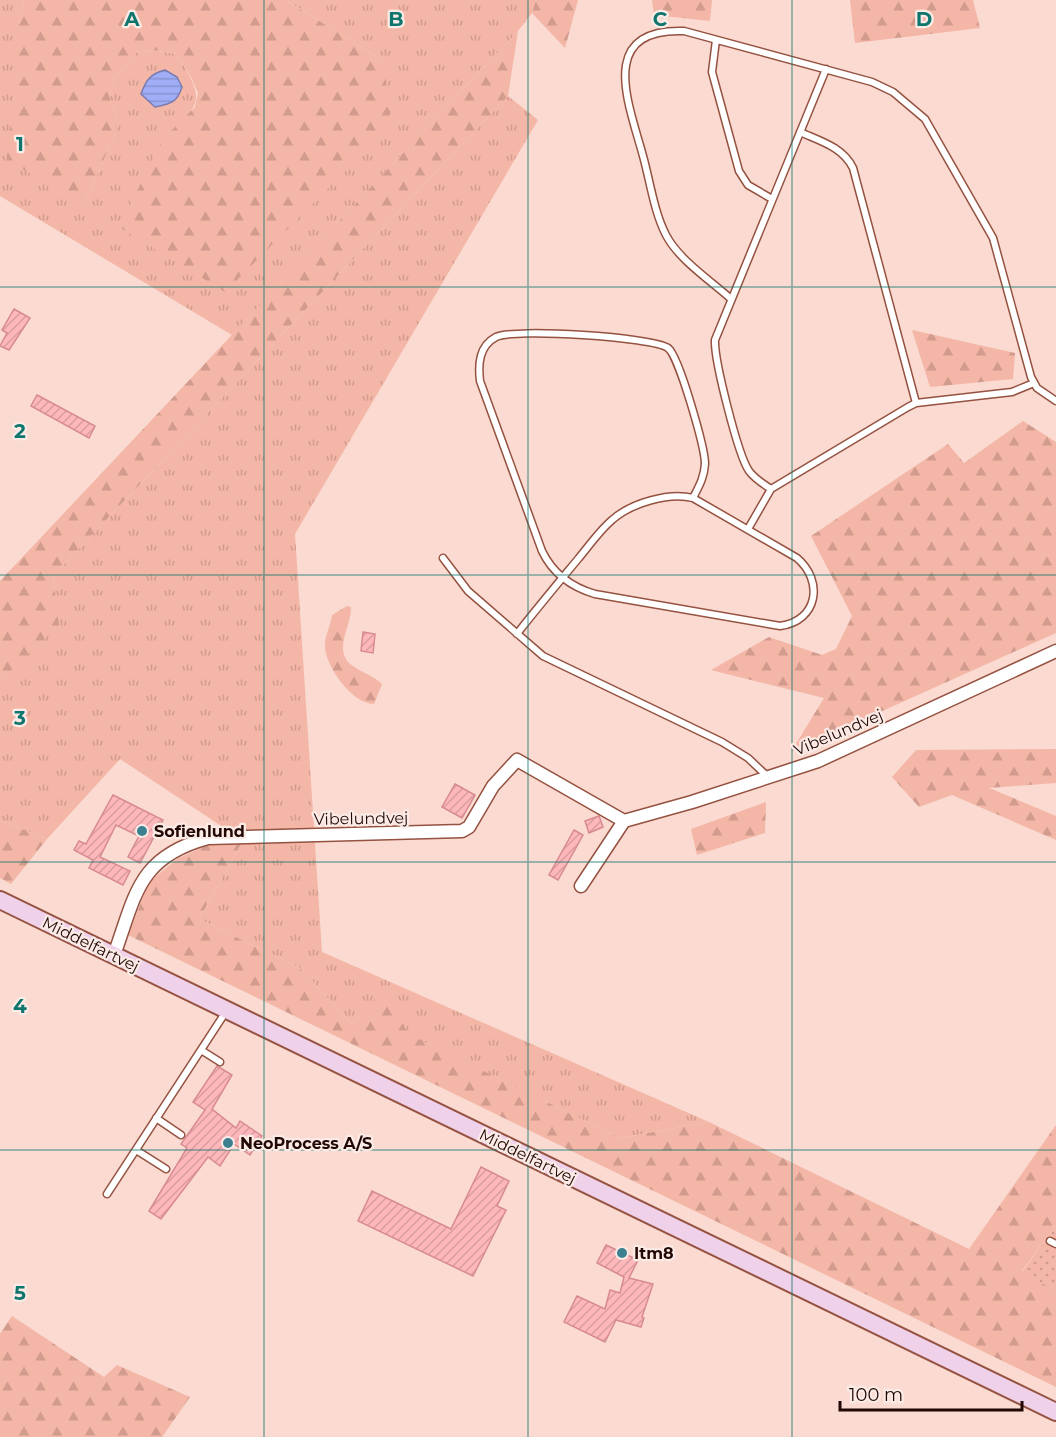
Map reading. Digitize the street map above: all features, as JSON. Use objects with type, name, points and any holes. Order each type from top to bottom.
[{"type":"main road","name":"Middelfartvej","points":[[0,900],[1056,1412]]},
{"type":"street","name":"Vibelundvej","points":[[114,955],[139,884],[166,854],[184,845],[208,838],[462,831],[470,827],[493,786],[517,760],[624,821],[818,761],[1056,651]]},
{"type":"street","points":[[581,886],[624,821]]},
{"type":"lane","points":[[731,299],[683,256],[666,236],[626,95],[623,74],[625,64],[634,47],[651,33],[660,30],[684,31],[881,85],[915,109],[933,131],[993,238],[1034,383],[1056,401]]},
{"type":"lane","points":[[716,40],[712,72],[739,171],[748,185],[772,199]]},
{"type":"lane","points":[[771,489],[755,477],[744,461],[716,363],[715,340],[826,69]]},
{"type":"lane","points":[[800,132],[838,149],[849,160],[853,168],[916,403]]},
{"type":"lane","points":[[517,633],[562,578],[612,519],[630,509],[669,496],[679,495],[693,498],[797,558],[812,574],[815,583],[813,602],[795,622],[780,626],[595,594],[580,589],[562,578],[548,564],[542,551],[480,381],[479,357],[489,342],[496,337],[526,333],[649,341],[669,349],[680,365],[705,461],[704,478],[693,498]]},
{"type":"lane","points":[[747,529],[771,489],[916,403],[1012,392],[1034,383]]},
{"type":"lane","points":[[443,558],[468,591],[553,662],[722,742],[748,758],[768,778]]},
{"type":"lane","points":[[107,1194],[227,1010]]},
{"type":"lane","points":[[201,1050],[220,1062]]},
{"type":"lane","points":[[156,1118],[181,1134]]},
{"type":"lane","points":[[136,1150],[166,1169]]},
{"type":"green space","points":[[0,0],[24,0],[19,24],[84,205],[116,131],[116,117],[109,95],[114,79],[136,53],[153,50],[176,54],[196,91],[193,109],[163,139],[383,61],[286,0],[536,0],[532,13],[518,31],[232,335],[0,196]]},
{"type":"green space","points":[[24,0],[286,0],[383,61],[391,125],[225,292],[119,227],[163,139],[195,107],[198,93],[176,54],[153,50],[136,53],[114,79],[109,95],[116,117],[116,131],[84,205],[7,160],[19,24]]},
{"type":"green space","points":[[536,0],[578,0],[565,48],[532,13]]},
{"type":"green space","points":[[652,0],[712,0],[710,21],[654,15]]},
{"type":"green space","points":[[850,0],[973,0],[980,28],[855,43]]},
{"type":"green space","points":[[518,31],[508,96],[53,576],[59,625],[0,682],[0,581]]},
{"type":"green space","points":[[508,96],[538,120],[295,534],[322,952],[709,1122],[620,1138],[407,1034],[384,990],[352,1024],[300,968],[199,919],[241,844],[232,833],[120,759],[47,839],[0,820],[0,682],[58,625],[53,576]]},
{"type":"green space","points":[[912,330],[1015,353],[1013,379],[930,387]]},
{"type":"green space","points":[[1023,421],[1056,442],[1056,633],[791,752],[824,698],[711,670],[769,637],[822,655],[836,649],[852,616],[811,536],[948,444],[964,463]]},
{"type":"green space","points":[[347,606],[351,607],[351,614],[343,650],[349,663],[382,684],[374,704],[357,698],[349,691],[335,674],[326,655],[325,643],[332,615]]},
{"type":"green space","points":[[1056,749],[1056,783],[989,788],[1056,816],[1056,840],[952,795],[919,807],[892,777],[916,750]]},
{"type":"green space","points":[[766,802],[765,833],[697,855],[691,829]]},
{"type":"green space","points":[[0,820],[47,839],[11,884],[0,878]]},
{"type":"green space","points":[[210,844],[241,844],[199,919],[300,968],[352,1024],[384,989],[408,1034],[620,1138],[709,1122],[969,1249],[1056,1125],[1056,1225],[1022,1271],[1056,1291],[1056,1387],[128,935],[149,882],[177,859]]},
{"type":"green space","points":[[1056,1225],[1056,1291],[1022,1272]]},
{"type":"green space","points":[[12,1316],[104,1377],[117,1365],[190,1397],[162,1437],[0,1437],[0,1334]]},
{"type":"water","points":[[165,70],[177,77],[182,87],[172,102],[155,107],[141,94],[149,78]]},
{"type":"building","points":[[14,309],[30,318],[9,350],[0,346],[7,333],[2,330]]},
{"type":"building","points":[[37,395],[95,426],[89,438],[31,406]]},
{"type":"building","points":[[363,632],[375,634],[373,653],[361,651]]},
{"type":"building","points":[[455,784],[475,795],[462,818],[442,807]]},
{"type":"building","name":"Sofienlund","points":[[113,795],[163,820],[140,863],[128,857],[139,836],[116,825],[100,857],[130,871],[123,885],[89,868],[93,860],[74,850],[79,841],[86,844]]},
{"type":"building","points":[[599,816],[603,827],[589,833],[585,821]]},
{"type":"building","points":[[574,830],[583,835],[558,880],[549,875]]},
{"type":"building","points":[[217,1066],[232,1075],[212,1109],[236,1128],[240,1121],[262,1136],[250,1155],[234,1144],[220,1166],[208,1157],[161,1219],[149,1211],[187,1148],[181,1144],[205,1110],[193,1102]]},
{"type":"building","points":[[481,1167],[509,1181],[497,1206],[506,1210],[473,1276],[358,1221],[372,1191],[451,1229]]},
{"type":"building","points":[[606,1245],[638,1260],[629,1278],[653,1284],[641,1327],[616,1320],[605,1342],[564,1322],[577,1296],[605,1309],[610,1290],[620,1293],[624,1277],[597,1263]]},
{"type":"place","name":"Sofienlund","points":[[142,831]]},
{"type":"place","name":"NeoProcess A/S","points":[[228,1143]]},
{"type":"place","name":"Itm8","points":[[622,1253]]}]
